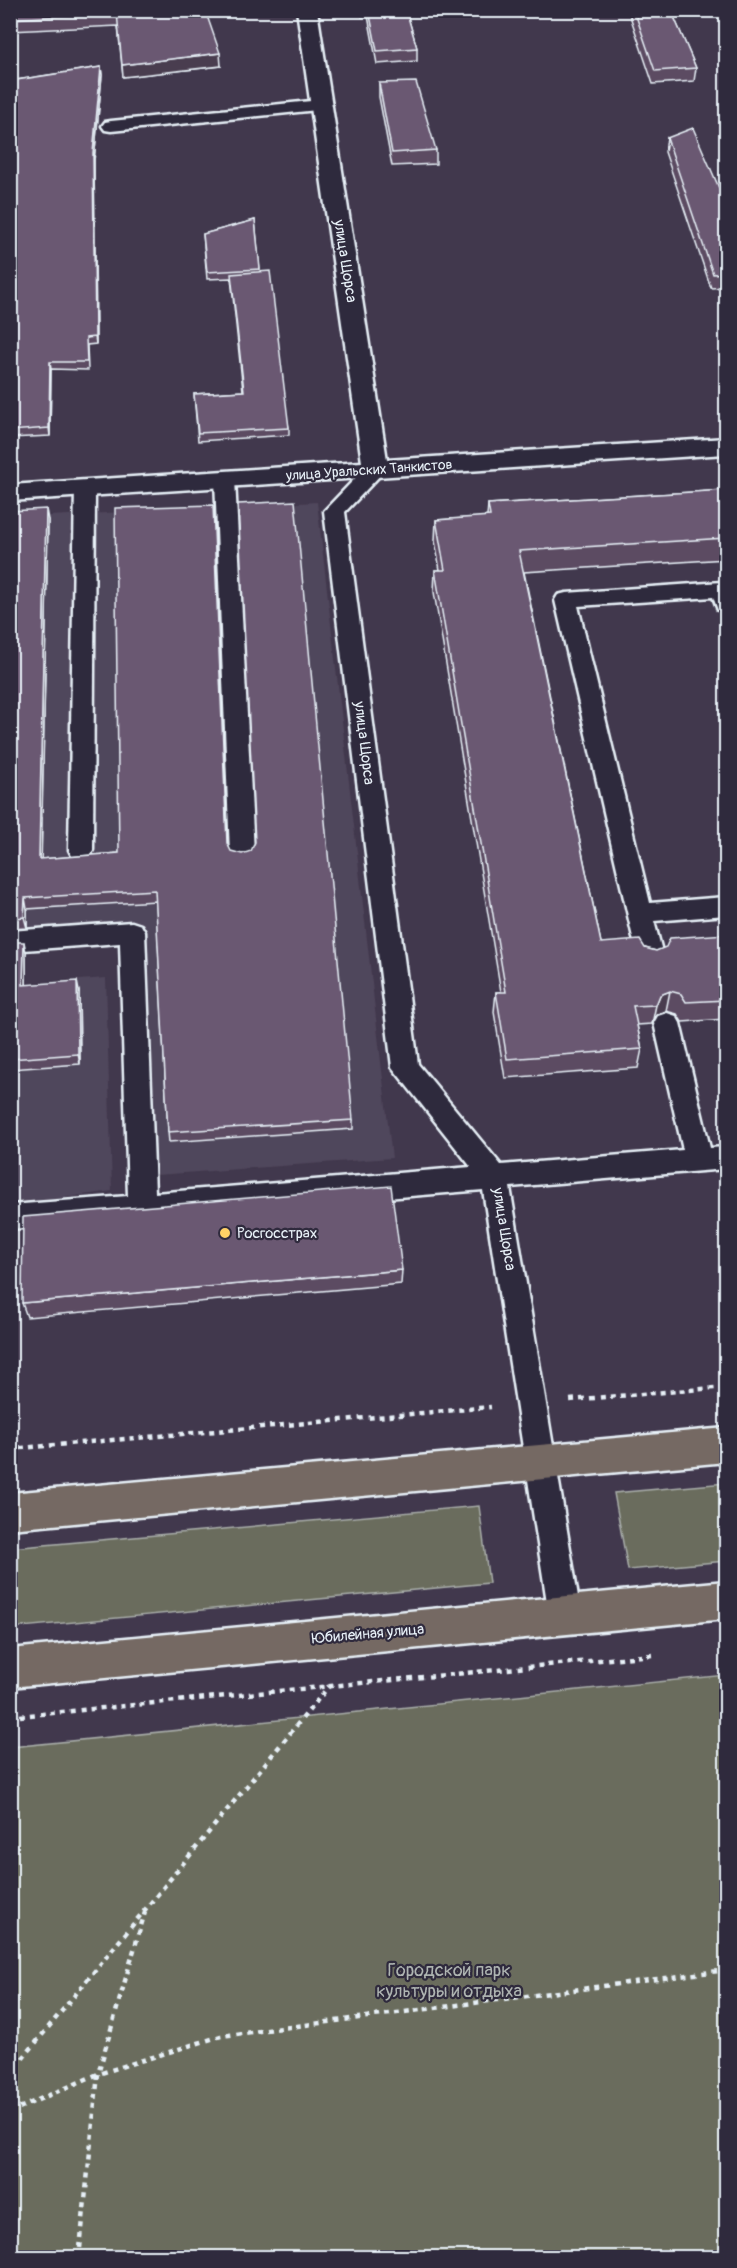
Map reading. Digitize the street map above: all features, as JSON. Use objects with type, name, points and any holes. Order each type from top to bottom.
[{"type":"main road","points":[[10,1510],[726,1445]]},
{"type":"main road","name":"Юбилейная улица","points":[[10,1668],[726,1600]]},
{"type":"street","name":"улица Щорса","points":[[306,10],[376,469]]},
{"type":"street","name":"улица Уральских Танкистов","points":[[10,494],[726,446]]},
{"type":"lane","points":[[111,126],[321,105]]},
{"type":"lane","name":"улица Щорса","points":[[376,469],[334,511],[405,1067],[495,1177],[565,1615]]},
{"type":"lane","points":[[225,479],[242,854]]},
{"type":"lane","points":[[81,850],[85,488]]},
{"type":"lane","points":[[651,959],[566,600],[722,589],[726,605]]},
{"type":"lane","points":[[640,913],[726,906]]},
{"type":"lane","points":[[10,941],[132,932],[142,1206]]},
{"type":"lane","points":[[666,1023],[699,1160]]},
{"type":"lane","points":[[10,1217],[726,1158]]},
{"type":"path","points":[[10,1449],[726,1387]]},
{"type":"path","points":[[10,1717],[656,1654]]},
{"type":"path","points":[[10,2074],[329,1686]]},
{"type":"path","points":[[79,2258],[98,2074],[146,1909]]},
{"type":"path","points":[[10,2112],[98,2074],[221,2036],[726,1970]]},
{"type":"shaded area","points":[[317,502],[392,1158],[129,1177],[126,941],[11,948],[11,518]]},
{"type":"shaded area","points":[[106,978],[112,1191],[11,1205],[10,985]]},
{"type":"green space","points":[[726,1483],[726,1561],[628,1570],[614,1493]]},
{"type":"green space","points":[[479,1506],[489,1583],[11,1628],[11,1548]]},
{"type":"green space","name":"Городской парк культуры и отдыха","points":[[726,1675],[726,2257],[11,2257],[11,1747]]},
{"type":"building","points":[[10,10],[205,10],[220,53],[122,65],[117,13],[10,19]]},
{"type":"building","points":[[369,10],[406,10],[417,48],[377,51]]},
{"type":"building","points":[[634,10],[671,10],[696,68],[655,71]]},
{"type":"building","points":[[101,67],[93,153],[95,337],[86,338],[87,362],[50,362],[49,428],[10,431],[10,81]]},
{"type":"building","points":[[416,82],[436,150],[392,153],[379,83]]},
{"type":"building","points":[[693,128],[726,204],[726,273],[713,274],[667,138]]},
{"type":"building","points":[[255,220],[260,269],[207,272],[203,234]]},
{"type":"building","points":[[270,271],[289,428],[198,433],[194,394],[244,391],[231,274]]},
{"type":"building","points":[[726,490],[726,538],[519,551],[601,943],[640,940],[645,948],[656,951],[666,947],[670,938],[726,934],[726,1000],[686,1002],[681,994],[670,991],[660,995],[656,1005],[633,1006],[642,1049],[507,1059],[496,992],[506,992],[435,570],[445,570],[436,520],[490,516],[488,504]]},
{"type":"building","points":[[295,501],[353,1120],[168,1132],[155,890],[25,898],[24,917],[10,919],[10,511],[46,509],[39,859],[119,853],[115,508],[213,505],[227,843],[231,851],[242,854],[251,851],[255,842],[238,504]]},
{"type":"building","points":[[10,942],[24,942],[23,985],[77,981],[78,1054],[10,1059]]},
{"type":"building","points":[[391,1186],[402,1270],[22,1303],[23,1217]]},
{"type":"place","name":"Росгосстрах","points":[[225,1233]]}]
